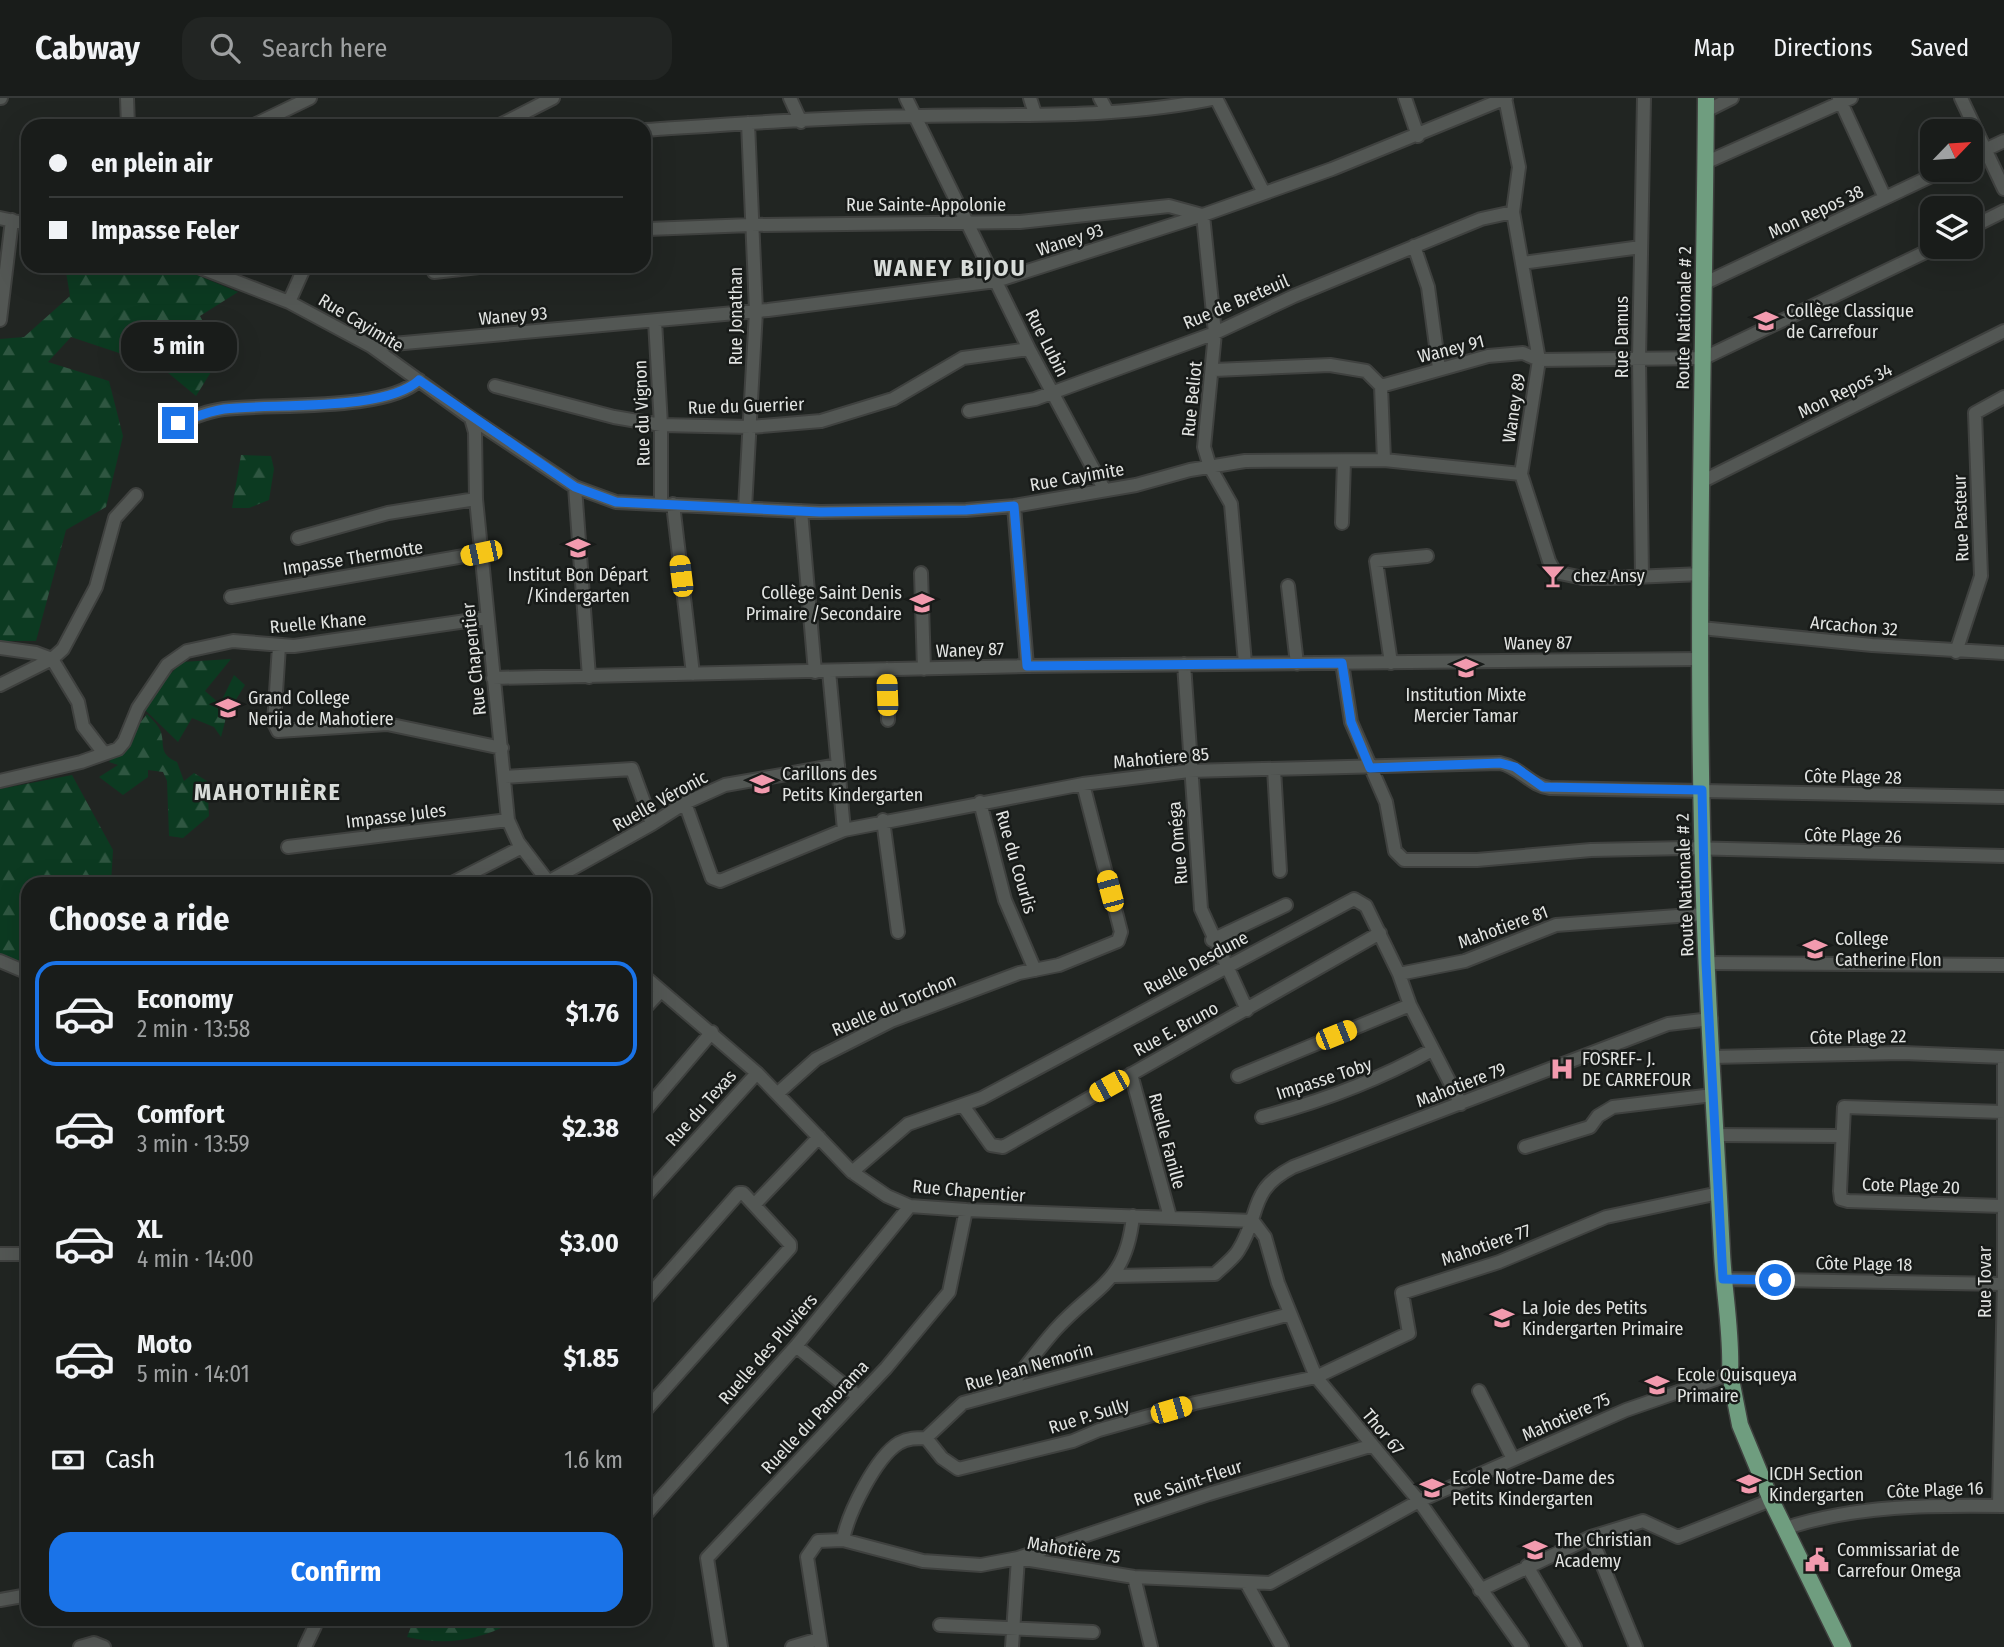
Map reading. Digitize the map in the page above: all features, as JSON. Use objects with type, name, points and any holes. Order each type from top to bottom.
[{"type":"main road","name":"Route Nationale # 2","points":[[1706,105],[1700,659],[1702,850],[1730,1374],[1740,1426],[1837,1646]]},
{"type":"street","points":[[127,98],[128,119]]},
{"type":"street","points":[[266,119],[310,98]]},
{"type":"street","points":[[512,119],[553,98]]},
{"type":"street","points":[[790,98],[801,122]]},
{"type":"street","name":"Rue Lubin","points":[[906,98],[1029,349],[1104,489]]},
{"type":"street","points":[[1030,98],[1035,114]]},
{"type":"street","points":[[1100,98],[1107,111]]},
{"type":"street","points":[[651,130],[915,116],[1107,111],[1181,106],[1216,98],[1264,193]]},
{"type":"street","points":[[1405,98],[1418,136]]},
{"type":"street","name":"Waney 93","points":[[371,346],[756,311],[996,281],[1203,215],[1418,136],[1506,98]]},
{"type":"street","name":"Waney 89","points":[[1506,98],[1519,167],[1513,212],[1539,360],[1521,474],[1555,572],[1583,578],[1702,574]]},
{"type":"street","name":"Rue Damus","points":[[1642,577],[1639,359],[1644,98]]},
{"type":"street","points":[[1706,105],[1732,98]]},
{"type":"street","points":[[1961,98],[2004,189]]},
{"type":"street","points":[[1707,162],[1844,100],[1885,198]]},
{"type":"street","name":"Rue Jonathan","points":[[744,508],[751,428],[756,311],[748,123]]},
{"type":"street","points":[[1983,150],[2004,141]]},
{"type":"street","name":"Mon Repos 38","points":[[1703,284],[1920,181]]},
{"type":"street","name":"Rue Sainte-Appolonie","points":[[651,229],[965,220],[1020,222],[1170,206],[1203,215]]},
{"type":"street","points":[[1983,222],[2004,211]]},
{"type":"street","name":"Rue de Breteuil","points":[[969,411],[1053,393],[1215,333],[1481,219],[1513,212]]},
{"type":"street","name":"Rue Beliot","points":[[1203,215],[1215,333],[1214,370],[1204,447],[1210,467],[1231,504],[1245,663]]},
{"type":"street","points":[[0,320],[6,219]]},
{"type":"street","points":[[1414,246],[1428,287],[1439,368]]},
{"type":"street","points":[[1522,263],[1641,247]]},
{"type":"street","points":[[1703,358],[1920,255]]},
{"type":"street","name":"Rue Cayimite","points":[[224,273],[289,302],[371,346],[471,418],[575,487],[616,502],[801,511],[966,510],[1014,506],[1136,485],[1245,461],[1384,460],[1521,474]]},
{"type":"street","points":[[289,302],[302,273]]},
{"type":"street","name":"Rue du Vignon","points":[[656,321],[667,503],[693,674]]},
{"type":"street","name":"Mon Repos 34","points":[[1701,482],[2004,331]]},
{"type":"street","name":"Rue du Guerrier","points":[[495,386],[661,425],[751,428],[821,421],[894,399],[963,358],[1029,349]]},
{"type":"street","name":"Waney 91","points":[[1381,386],[1488,356],[1523,353],[1539,360],[1703,358]]},
{"type":"street","points":[[1214,370],[1330,365],[1366,371],[1381,386],[1384,460]]},
{"type":"street","points":[[178,423],[224,409],[306,406],[396,393],[419,380]]},
{"type":"street","name":"Rue Pasteur","points":[[1956,652],[1981,576],[1975,413],[2004,397]]},
{"type":"street","name":"Rue Chapentier","points":[[471,418],[475,432],[476,499],[508,820],[522,847],[544,877]]},
{"type":"street","points":[[1342,523],[1344,461]]},
{"type":"street","points":[[575,487],[589,677]]},
{"type":"street","points":[[0,685],[52,659],[63,649],[92,596],[116,518],[136,495]]},
{"type":"street","points":[[298,538],[387,513],[476,499]]},
{"type":"street","points":[[1014,506],[1027,666]]},
{"type":"street","points":[[801,511],[815,672]]},
{"type":"street","name":"Impasse Thermotte","points":[[231,597],[481,553]]},
{"type":"street","points":[[1391,663],[1376,561],[1427,556]]},
{"type":"street","points":[[921,572],[924,669]]},
{"type":"street","points":[[1288,586],[1297,664]]},
{"type":"street","name":"Ruelle Khane","points":[[0,781],[81,762],[103,752],[118,750],[138,708],[167,665],[187,651],[233,641],[279,646],[382,635],[487,618]]},
{"type":"street","name":"Arcachon 32","points":[[1702,628],[1956,652],[2004,653]]},
{"type":"street","points":[[279,646],[274,723],[278,731],[387,724],[502,748]]},
{"type":"street","points":[[0,648],[36,653],[52,659],[78,702],[83,726],[103,752]]},
{"type":"street","name":"Waney 87","points":[[494,678],[1027,666],[1700,659]]},
{"type":"street","points":[[1342,663],[1351,722],[1370,768]]},
{"type":"street","name":"Rue Oméga","points":[[1184,664],[1189,771],[1201,909],[1212,940],[1247,1010]]},
{"type":"street","points":[[887,669],[888,720]]},
{"type":"street","points":[[829,671],[845,830]]},
{"type":"street","name":"Mahotiere 85","points":[[685,803],[715,880],[845,830],[883,820],[1083,784],[1189,771],[1500,763],[1515,767],[1543,787],[1702,790]]},
{"type":"street","name":"Ruelle Véronic","points":[[559,877],[685,803],[725,785],[838,765]]},
{"type":"street","name":"Côte Plage 26","points":[[1370,768],[1389,813],[1392,843],[1404,860],[1477,860],[1591,850],[1686,848],[2004,856]]},
{"type":"street","points":[[505,777],[632,769],[652,824]]},
{"type":"street","points":[[1274,769],[1280,871]]},
{"type":"street","name":"Ruelle du Torchon","points":[[778,1093],[816,1059],[891,1021],[1019,973],[1059,965],[1118,941],[1120,937],[1083,784]]},
{"type":"street","name":"Côte Plage 28","points":[[1702,790],[2004,797]]},
{"type":"street","name":"Rue du Courlis","points":[[980,802],[1005,900],[1035,970]]},
{"type":"street","name":"Impasse Jules","points":[[288,847],[508,820]]},
{"type":"street","points":[[883,820],[898,932]]},
{"type":"street","points":[[464,877],[522,847]]},
{"type":"street","name":"Ruelle Desdune","points":[[852,1172],[908,1124],[964,1107],[1354,899],[1366,906],[1399,974],[1410,1005],[1461,1104]]},
{"type":"street","points":[[1212,940],[1286,905]]},
{"type":"street","name":"Mahotiere 81","points":[[1399,974],[1465,961],[1556,925],[1704,914]]},
{"type":"street","name":"Rue E. Bruno","points":[[964,1107],[991,1145],[1003,1147],[1380,933]]},
{"type":"street","points":[[0,961],[21,971]]},
{"type":"street","points":[[1706,963],[2004,965]]},
{"type":"street","name":"Rue Chapentier","points":[[651,982],[757,1073],[852,1172],[887,1196],[910,1206],[1080,1217],[1133,1216],[1253,1221]]},
{"type":"street","points":[[651,1002],[661,991]]},
{"type":"street","points":[[1238,1076],[1410,1005]]},
{"type":"street","name":"Mahotiere 79","points":[[1114,1276],[1215,1274],[1237,1253],[1253,1221],[1257,1199],[1277,1175],[1668,1024],[1711,1019]]},
{"type":"street","points":[[651,1104],[712,1032]]},
{"type":"street","name":"Impasse Toby","points":[[1262,1117],[1328,1100],[1385,1077],[1432,1050]]},
{"type":"street","name":"Côte Plage 22","points":[[1712,1057],[1903,1053],[2004,1057]]},
{"type":"street","name":"Rue Tovar","points":[[2001,1506],[2004,1057]]},
{"type":"street","name":"Rue du Texas","points":[[651,1190],[757,1073]]},
{"type":"street","name":"Ruelle Fanille","points":[[1130,1074],[1170,1217]]},
{"type":"street","points":[[1525,1147],[1590,1128],[1598,1116],[1613,1107],[1713,1095]]},
{"type":"street","name":"Cote Plage 20","points":[[2002,1206],[1844,1201],[1840,1195],[1840,1136],[1841,1110],[1847,1105],[2003,1112]]},
{"type":"street","points":[[1717,1135],[1840,1136]]},
{"type":"street","points":[[754,1205],[819,1137]]},
{"type":"street","points":[[651,1293],[738,1193],[743,1193],[790,1244],[790,1248],[651,1404]]},
{"type":"street","name":"Mahotiere 77","points":[[1316,1377],[1409,1333],[1402,1293],[1499,1262],[1606,1217],[1719,1193]]},
{"type":"street","name":"Ruelle des Pluviers","points":[[651,1509],[796,1346],[910,1206]]},
{"type":"street","name":"Ruelle du Panorama","points":[[721,1647],[707,1559],[859,1397],[949,1292],[966,1210]]},
{"type":"street","points":[[1008,1389],[1058,1328],[1114,1276],[1130,1246],[1133,1216]]},
{"type":"street","name":"Thor 67","points":[[1253,1221],[1265,1237],[1290,1314],[1316,1377],[1370,1446],[1419,1501],[1522,1647]]},
{"type":"street","points":[[0,1254],[21,1254]]},
{"type":"street","name":"Côte Plage 18","points":[[1723,1279],[2004,1284]]},
{"type":"street","name":"Rue Jean Nemorin","points":[[843,1540],[846,1520],[860,1491],[898,1443],[912,1438],[926,1438],[963,1403],[1290,1314]]},
{"type":"street","points":[[796,1346],[859,1397]]},
{"type":"street","name":"Mahotiere 75","points":[[1419,1501],[1626,1410],[1730,1374]]},
{"type":"street","name":"Rue P. Sully","points":[[926,1438],[942,1458],[958,1469],[1073,1441],[1098,1430],[1195,1403],[1316,1377]]},
{"type":"street","points":[[1479,1391],[1513,1459]]},
{"type":"street","name":"Rue Saint-Fleur","points":[[1018,1558],[1209,1494],[1370,1446]]},
{"type":"street","points":[[1480,1590],[1591,1537],[1643,1521],[1678,1537],[1771,1500]]},
{"type":"street","name":"Mahotière 75","points":[[843,1540],[923,1561],[981,1565],[1018,1558],[1134,1577],[1270,1583],[1419,1501]]},
{"type":"street","name":"Côte Plage 16","points":[[1786,1528],[1825,1516],[1908,1506],[2001,1506]]},
{"type":"street","points":[[1591,1537],[1636,1647]]},
{"type":"street","points":[[792,1647],[820,1643],[807,1557],[818,1541],[843,1540]]},
{"type":"street","points":[[1012,1647],[1018,1558]]},
{"type":"street","points":[[1527,1566],[1575,1647]]},
{"type":"street","points":[[1134,1577],[1151,1647]]},
{"type":"street","points":[[1247,1584],[1282,1647]]},
{"type":"street","points":[[0,1600],[21,1596]]},
{"type":"street","points":[[940,1625],[1093,1632]]},
{"type":"street","points":[[307,1644],[315,1626]]},
{"type":"street","points":[[80,1647],[94,1643],[104,1647]]},
{"type":"green space","points":[[66,273],[192,273],[238,292],[200,316],[221,356],[196,396],[161,367],[71,337],[48,362],[109,381],[123,436],[106,507],[66,530],[36,641],[0,641],[0,339],[24,337],[70,296]]},
{"type":"green space","points":[[241,455],[271,456],[274,469],[269,500],[249,508],[232,508]]},
{"type":"green space","points":[[231,659],[205,691],[220,704],[234,675],[245,685],[227,714],[221,737],[214,727],[192,718],[178,742],[142,707],[181,662]]},
{"type":"green space","points":[[147,714],[159,728],[164,751],[177,762],[184,781],[194,773],[207,781],[209,816],[183,838],[169,836],[167,781],[163,772],[148,770],[148,777],[123,795],[99,777],[118,765],[109,762]]},
{"type":"green space","points":[[72,775],[113,850],[111,877],[21,877],[21,965],[0,955],[0,789]]},
{"type":"green space","points":[[411,1626],[506,1626],[479,1636],[452,1641],[407,1637]]},
{"type":"place","name":"Collège Classique de Carrefour","points":[[1766,321]]},
{"type":"place","name":"Institut Bon Départ /Kindergarten","points":[[578,548]]},
{"type":"place","name":"chez Ansy","points":[[1553,576]]},
{"type":"place","name":"Collège Saint Denis Primaire /Secondaire","points":[[922,603]]},
{"type":"place","name":"Institution Mixte Mercier Tamar","points":[[1466,668]]},
{"type":"place","name":"Grand College Nerija de Mahotiere","points":[[228,708]]},
{"type":"place","name":"Carillons des Petits Kindergarten","points":[[762,784]]},
{"type":"place","name":"College Catherine Flon","points":[[1815,949]]},
{"type":"place","name":"FOSREF- J. DE CARREFOUR","points":[[1562,1069]]},
{"type":"place","name":"La Joie des Petits Kindergarten Primaire","points":[[1502,1318]]},
{"type":"place","name":"Ecole Quisqueya Primaire","points":[[1657,1385]]},
{"type":"place","name":"ICDH Section Kindergarten","points":[[1749,1484]]},
{"type":"place","name":"Ecole Notre-Dame des Petits Kindergarten","points":[[1432,1488]]},
{"type":"place","name":"The Christian Academy","points":[[1535,1550]]},
{"type":"place","name":"Commissariat de Carrefour Omega","points":[[1817,1560]]},
{"type":"district","name":"WANEY BIJOU","points":[[950,268]]},
{"type":"district","name":"MAHOTHIÈRE","points":[[268,792]]},
{"type":"route","points":[[178,423],[224,409],[306,406],[396,393],[413,386],[419,380],[575,487],[616,502],[820,512],[966,510],[1014,506],[1026,627],[1027,666],[1342,663],[1351,722],[1370,768],[1500,763],[1515,767],[1543,787],[1702,790],[1706,963],[1723,1279],[1775,1280]]}]
